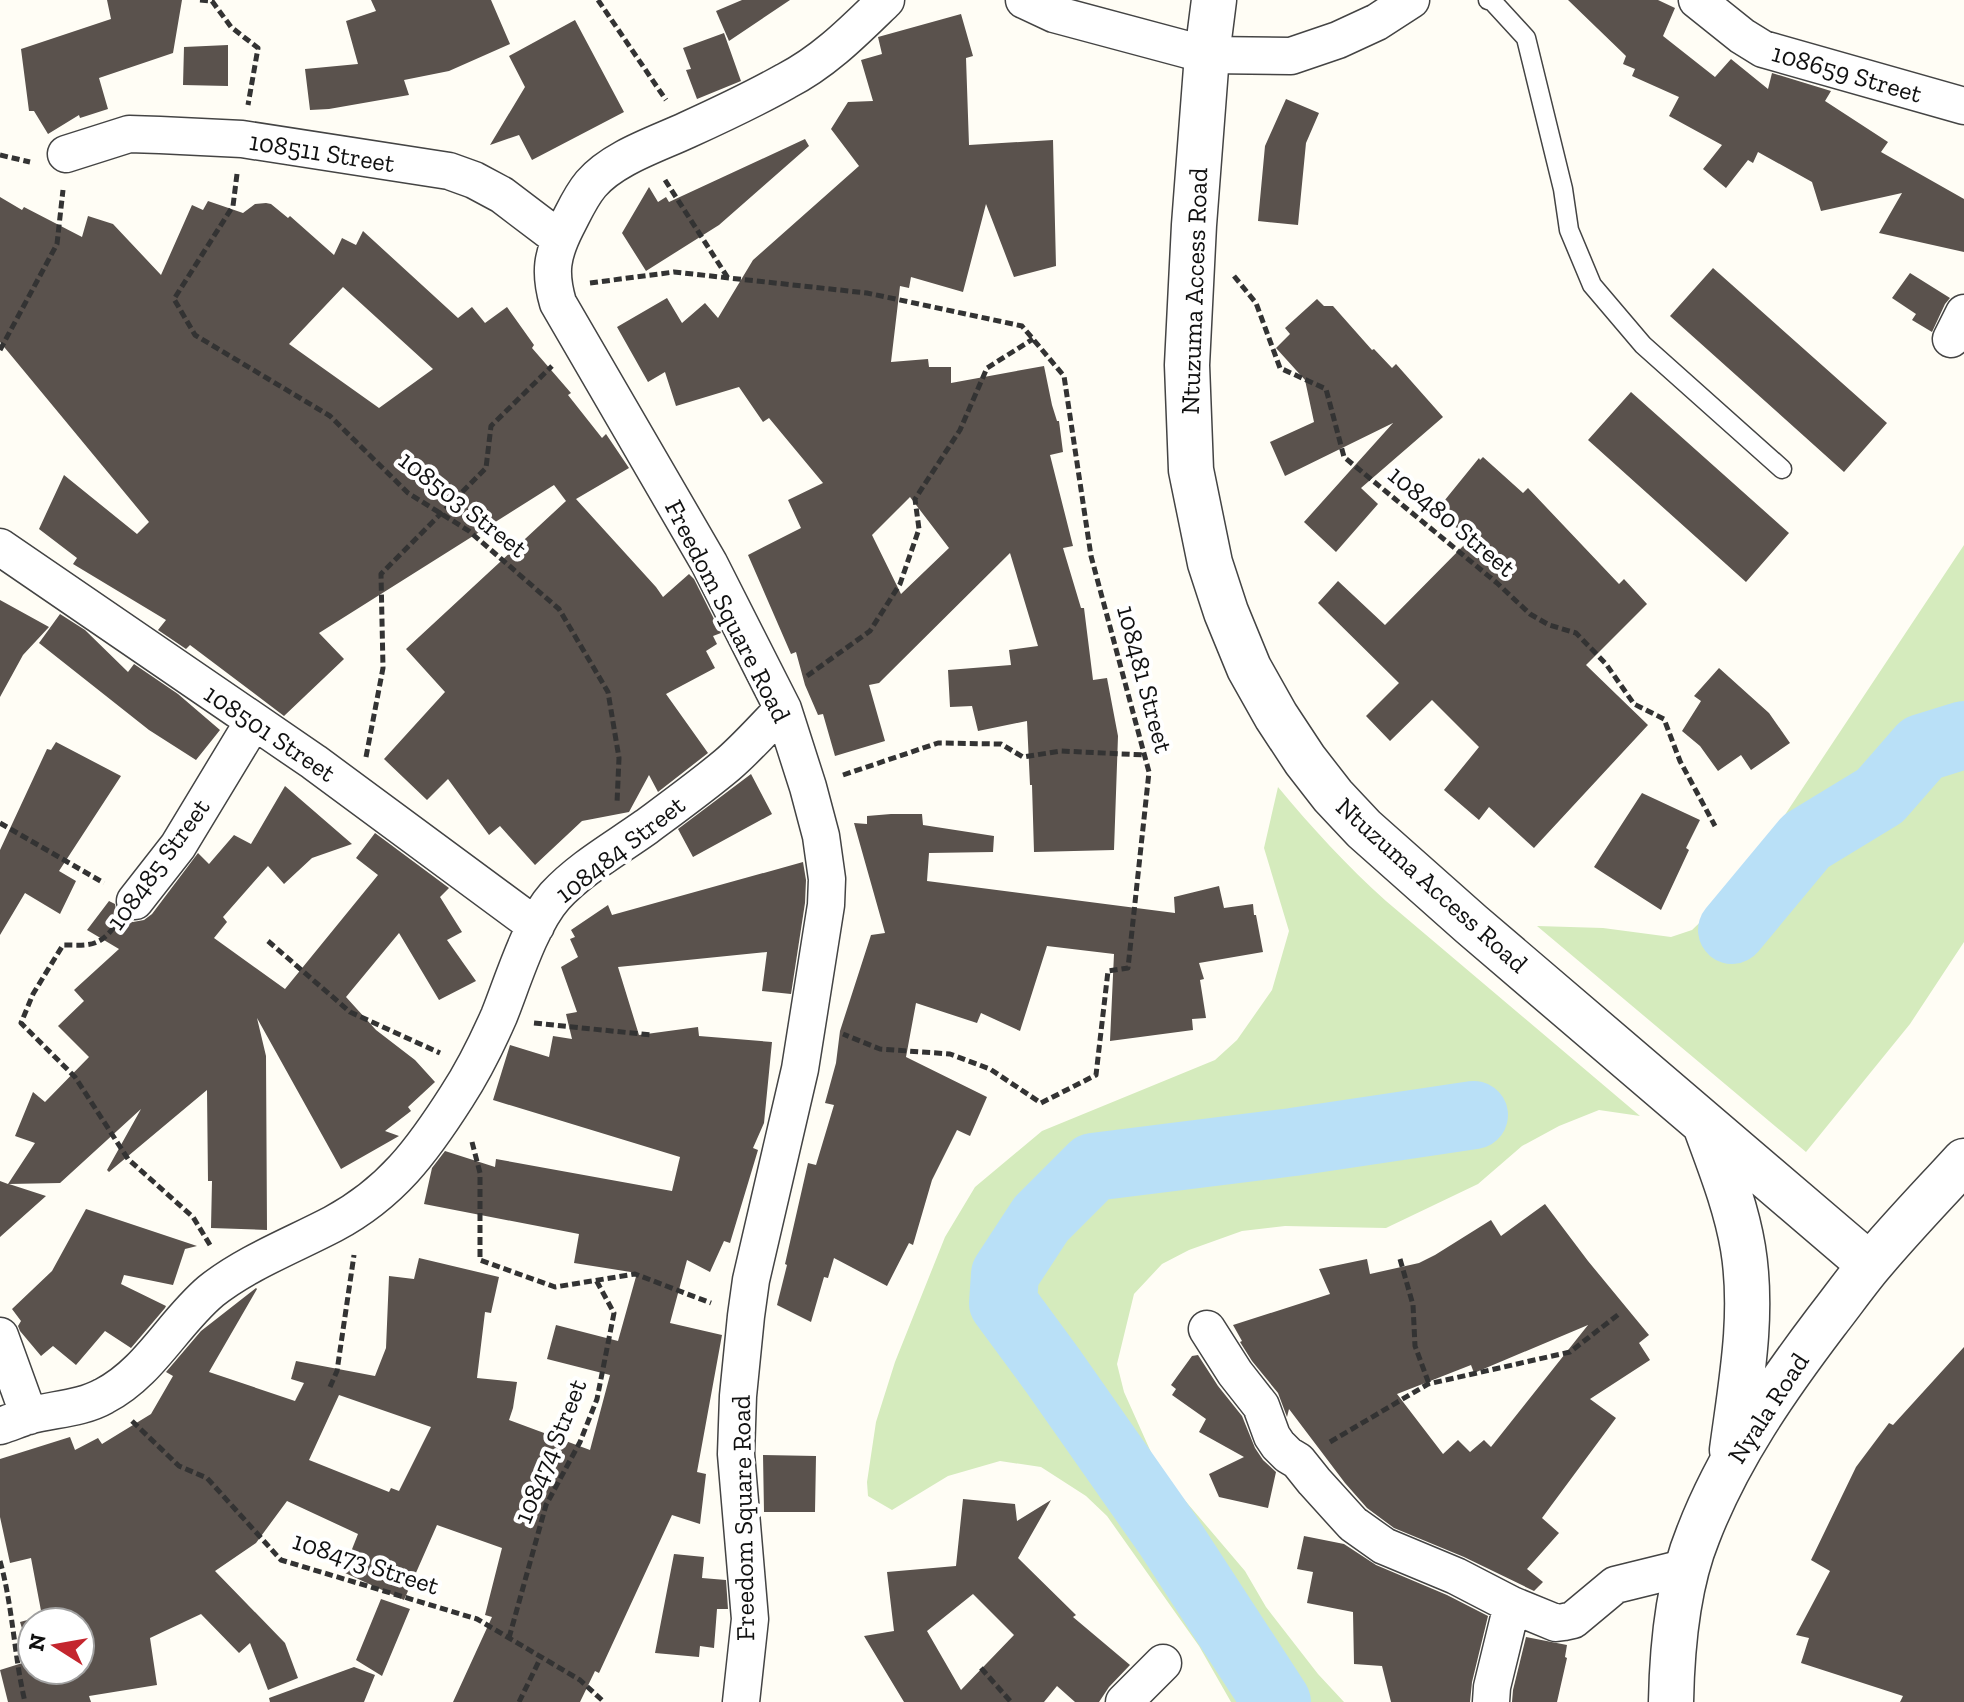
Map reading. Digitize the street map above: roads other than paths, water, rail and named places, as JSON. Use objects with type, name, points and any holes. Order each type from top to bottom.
[{"type":"street","points":[[560,239],[592,183],[613,167],[645,148],[786,82],[809,68],[886,0]]},
{"type":"street","points":[[1024,0],[1054,14],[1207,55],[1291,56],[1338,40],[1377,22],[1411,0]]},
{"type":"street","name":"Ntuzuma Access Road","points":[[1214,0],[1194,225],[1187,365],[1191,470],[1210,563],[1249,668],[1276,716],[1315,772],[1364,829],[1870,1265]]},
{"type":"street","name":"108659 Street","points":[[1697,0],[1763,49],[1964,106]]},
{"type":"street","name":"108511 Street","points":[[66,154],[129,134],[242,139],[449,171],[502,195],[560,239]]},
{"type":"street","name":"Freedom Square Road","points":[[560,239],[552,265],[553,287],[558,303],[709,563],[783,709],[821,836],[827,879],[826,905],[800,1069],[751,1280],[746,1316],[736,1454],[750,1619],[741,1702]]},
{"type":"street","name":"108501 Street","points":[[0,547],[359,795],[536,926]]},
{"type":"street","name":"108484 Street","points":[[15,1421],[105,1396],[125,1382],[209,1293],[229,1277],[336,1223],[389,1186],[420,1151],[459,1093],[498,1019],[536,926],[553,899],[615,847],[728,764],[783,709]]},
{"type":"street","name":"108485 Street","points":[[135,901],[178,846],[253,722]]},
{"type":"street","points":[[1704,1123],[1735,1213],[1747,1286],[1747,1326],[1730,1464]]},
{"type":"street","name":"Nyala Road","points":[[1671,1702],[1675,1635],[1688,1567],[1697,1536],[1730,1464],[1792,1369],[1870,1265],[1964,1161]]},
{"type":"street","points":[[1207,1329],[1261,1406],[1278,1445],[1298,1461],[1353,1524],[1384,1546],[1556,1623],[1573,1620],[1615,1585],[1688,1567]]},
{"type":"street","points":[[0,1336],[15,1421]]},
{"type":"street","points":[[1491,1702],[1512,1605]]},
{"type":"street","points":[[1124,1702],[1163,1663]]},
{"type":"lane","points":[[1488,0],[1526,38],[1563,189],[1569,230],[1592,285],[1643,345],[1782,469]]},
{"type":"waterway","points":[[1732,930],[1806,841],[1880,796],[1922,748],[1964,735]]},
{"type":"waterway","points":[[1277,1702],[1168,1535],[1003,1303],[1005,1274],[1041,1219],[1093,1167],[1474,1115]]}]
